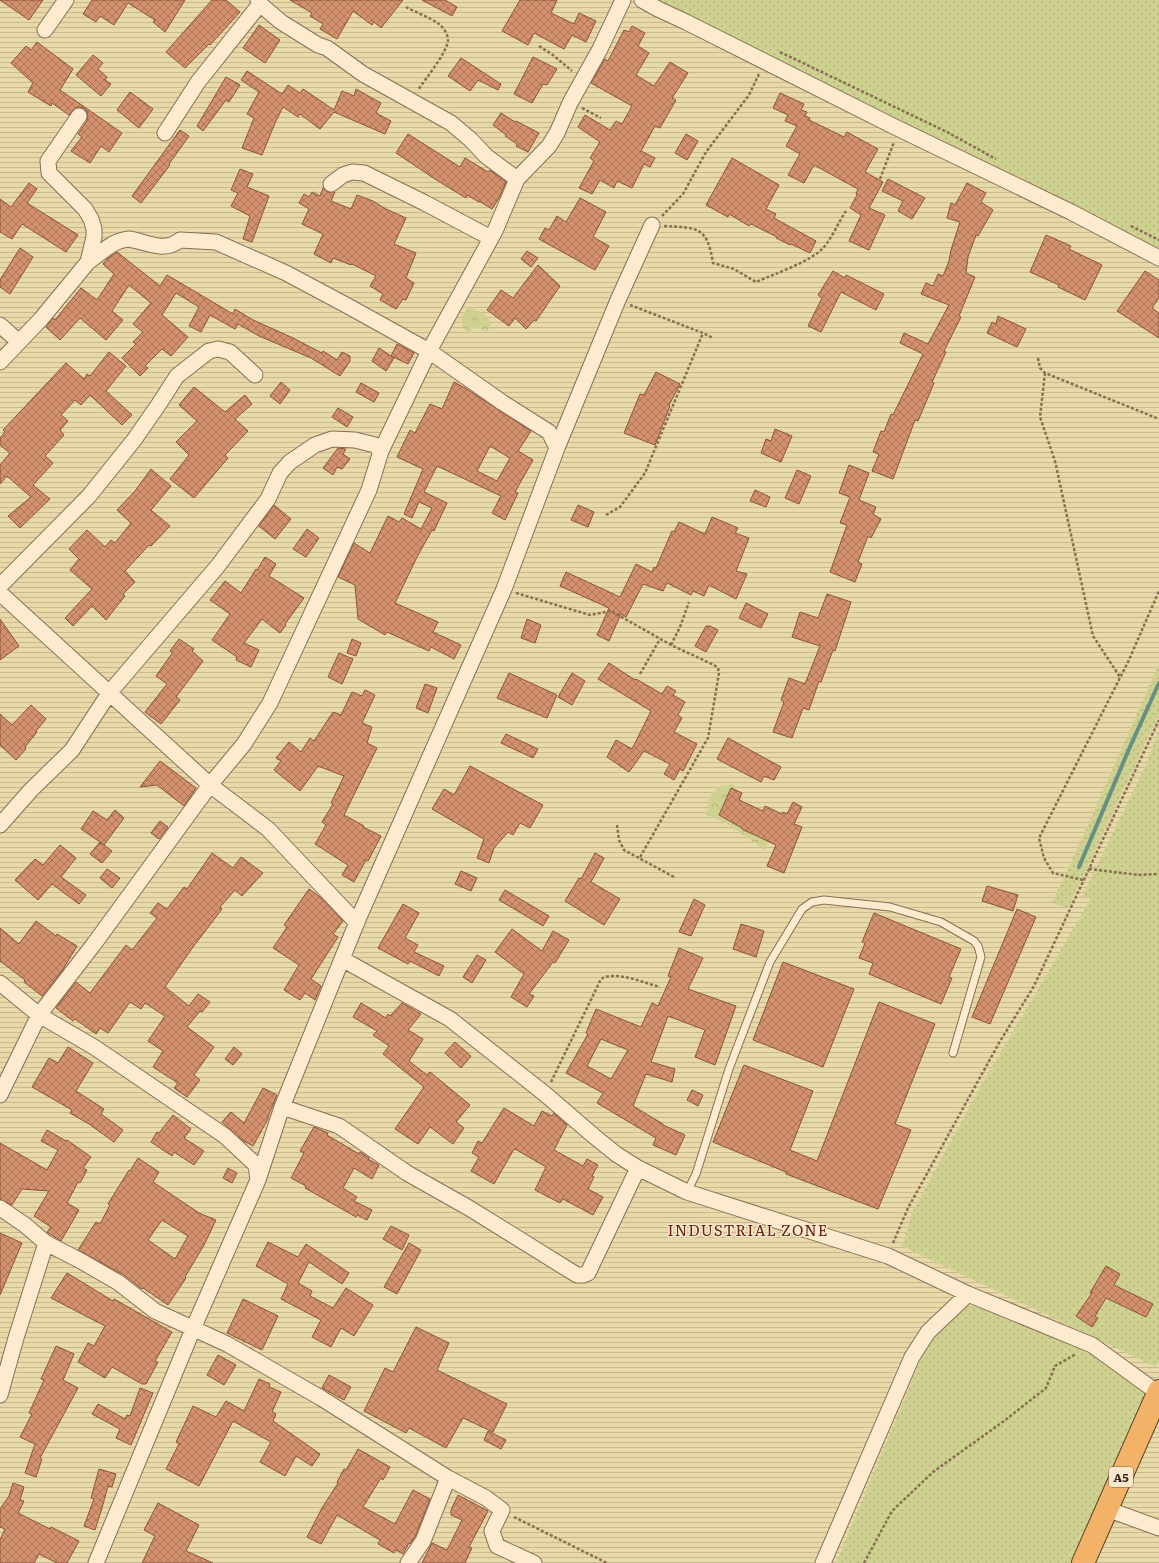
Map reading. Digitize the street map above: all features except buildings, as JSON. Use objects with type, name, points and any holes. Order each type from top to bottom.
[{"type":"highway","name":"A5","points":[[1083,1563],[1158,1392]]},
{"type":"street","points":[[46,30],[66,0]]},
{"type":"street","points":[[0,1095],[39,1015],[98,938],[210,785],[244,744],[270,703],[369,490],[381,452],[429,351],[491,238],[517,179],[550,146],[570,103],[600,49],[623,0]]},
{"type":"street","points":[[642,0],[686,22],[769,55],[895,127],[1071,212],[1159,258]]},
{"type":"street","points":[[165,133],[198,82],[259,2],[286,25],[318,45],[327,48],[388,90],[411,100],[451,123],[471,140],[486,156],[517,179]]},
{"type":"street","points":[[79,116],[48,162],[48,167],[49,173],[84,209],[91,219],[94,229],[94,237],[88,262]]},
{"type":"street","points":[[331,184],[342,175],[352,172],[364,173],[491,238]]},
{"type":"street","points":[[96,1563],[193,1329],[258,1180],[282,1106],[342,959],[504,589],[557,448],[618,300],[652,225]]},
{"type":"street","points":[[0,362],[40,319],[88,262],[115,242],[129,239],[167,247],[174,245],[180,240],[216,242],[286,273],[429,351],[502,403],[549,432],[557,448]]},
{"type":"street","points":[[0,325],[19,342]]},
{"type":"street","points":[[0,586],[89,496],[134,440],[176,376],[209,351],[218,349],[230,352],[255,375]]},
{"type":"street","points":[[0,825],[31,790],[72,750],[110,692],[217,567],[268,499],[280,473],[290,462],[315,444],[332,439],[355,440],[375,445],[381,452]]},
{"type":"street","points":[[0,593],[210,785],[268,829],[357,923]]},
{"type":"street","points":[[342,959],[450,1019],[545,1094],[616,1154],[638,1168],[687,1192],[888,1256],[968,1294],[1092,1345],[1158,1392]]},
{"type":"street","points":[[0,983],[39,1015],[94,1047],[224,1136],[256,1165],[258,1180]]},
{"type":"street","points":[[282,1106],[338,1126],[407,1173],[469,1208],[577,1275],[588,1273],[638,1168]]},
{"type":"street","points":[[0,1208],[25,1225],[46,1243],[119,1283],[154,1310],[227,1344],[321,1398],[448,1478],[486,1498],[502,1510],[492,1531],[497,1546],[534,1563]]},
{"type":"street","points":[[0,1395],[46,1243]]},
{"type":"street","points":[[822,1563],[912,1357],[928,1332],[968,1294]]},
{"type":"street","points":[[408,1563],[423,1541],[448,1478]]},
{"type":"street","points":[[1107,1509],[1159,1528]]},
{"type":"lane","points":[[687,1192],[696,1174],[729,1070],[770,962],[802,909],[812,902],[824,900],[890,907],[941,922],[974,941],[978,946],[981,958],[953,1053]]},
{"type":"path","points":[[406,6],[438,24],[448,37],[448,42],[438,62],[411,100]]},
{"type":"path","points":[[539,46],[571,70],[572,74]]},
{"type":"path","points":[[652,225],[683,194],[706,152],[749,95],[769,55],[947,132],[998,160]]},
{"type":"path","points":[[570,103],[601,118]]},
{"type":"path","points":[[880,179],[894,145],[895,127]]},
{"type":"path","points":[[652,225],[693,228],[703,235],[710,247],[713,264],[734,269],[756,282],[797,264],[823,248],[846,211]]},
{"type":"path","points":[[1128,224],[1159,240]]},
{"type":"path","points":[[618,300],[713,338]]},
{"type":"path","points":[[606,515],[620,507],[645,473],[703,333]]},
{"type":"path","points":[[1038,358],[1040,368],[1045,373],[1159,419]]},
{"type":"path","points":[[1045,373],[1040,417],[1055,462],[1093,636],[1120,678]]},
{"type":"path","points":[[504,589],[590,615],[611,611],[671,645],[718,668],[719,673],[708,738],[639,859]]},
{"type":"path","points":[[1083,880],[1053,874],[1044,858],[1039,838],[1128,662],[1159,591]]},
{"type":"path","points":[[671,645],[680,627],[689,602]]},
{"type":"path","points":[[640,674],[660,639]]},
{"type":"path","points":[[888,1256],[908,1208],[999,1043],[1034,986],[1159,720]]},
{"type":"path","points":[[617,825],[619,840],[624,850],[674,877]]},
{"type":"path","points":[[1089,869],[1139,875],[1159,874]]},
{"type":"path","points":[[545,1094],[601,979],[605,976],[616,975],[660,987]]},
{"type":"path","points":[[864,1563],[892,1511],[933,1472],[1004,1421],[1046,1388],[1055,1366],[1092,1345]]},
{"type":"path","points":[[502,1510],[607,1563]]},
{"type":"shaded area","points":[[0,0],[1159,0],[1159,1563],[0,1563]]},
{"type":"green space","points":[[652,0],[1159,0],[1159,258]]},
{"type":"green space","points":[[469,307],[483,313],[492,323],[487,332],[479,328],[474,328],[469,333],[463,328],[461,317]]},
{"type":"green space","points":[[1159,664],[1159,714],[1068,908],[1052,903],[1080,843]]},
{"type":"green space","points":[[1159,731],[1159,1361],[1156,1367],[902,1246],[913,1211],[982,1084],[1091,898],[1082,897],[1142,773]]},
{"type":"green space","points":[[733,784],[745,804],[777,818],[765,850],[726,823],[707,815],[709,798],[719,786]]},
{"type":"green space","points":[[985,1305],[1085,1349],[1148,1394],[1073,1563],[836,1563],[926,1348],[943,1327],[969,1306]]},
{"type":"waterway","points":[[1079,867],[1159,683]]},
{"type":"district","name":"INDUSTRIAL ZONE","points":[[748,1229]]}]
